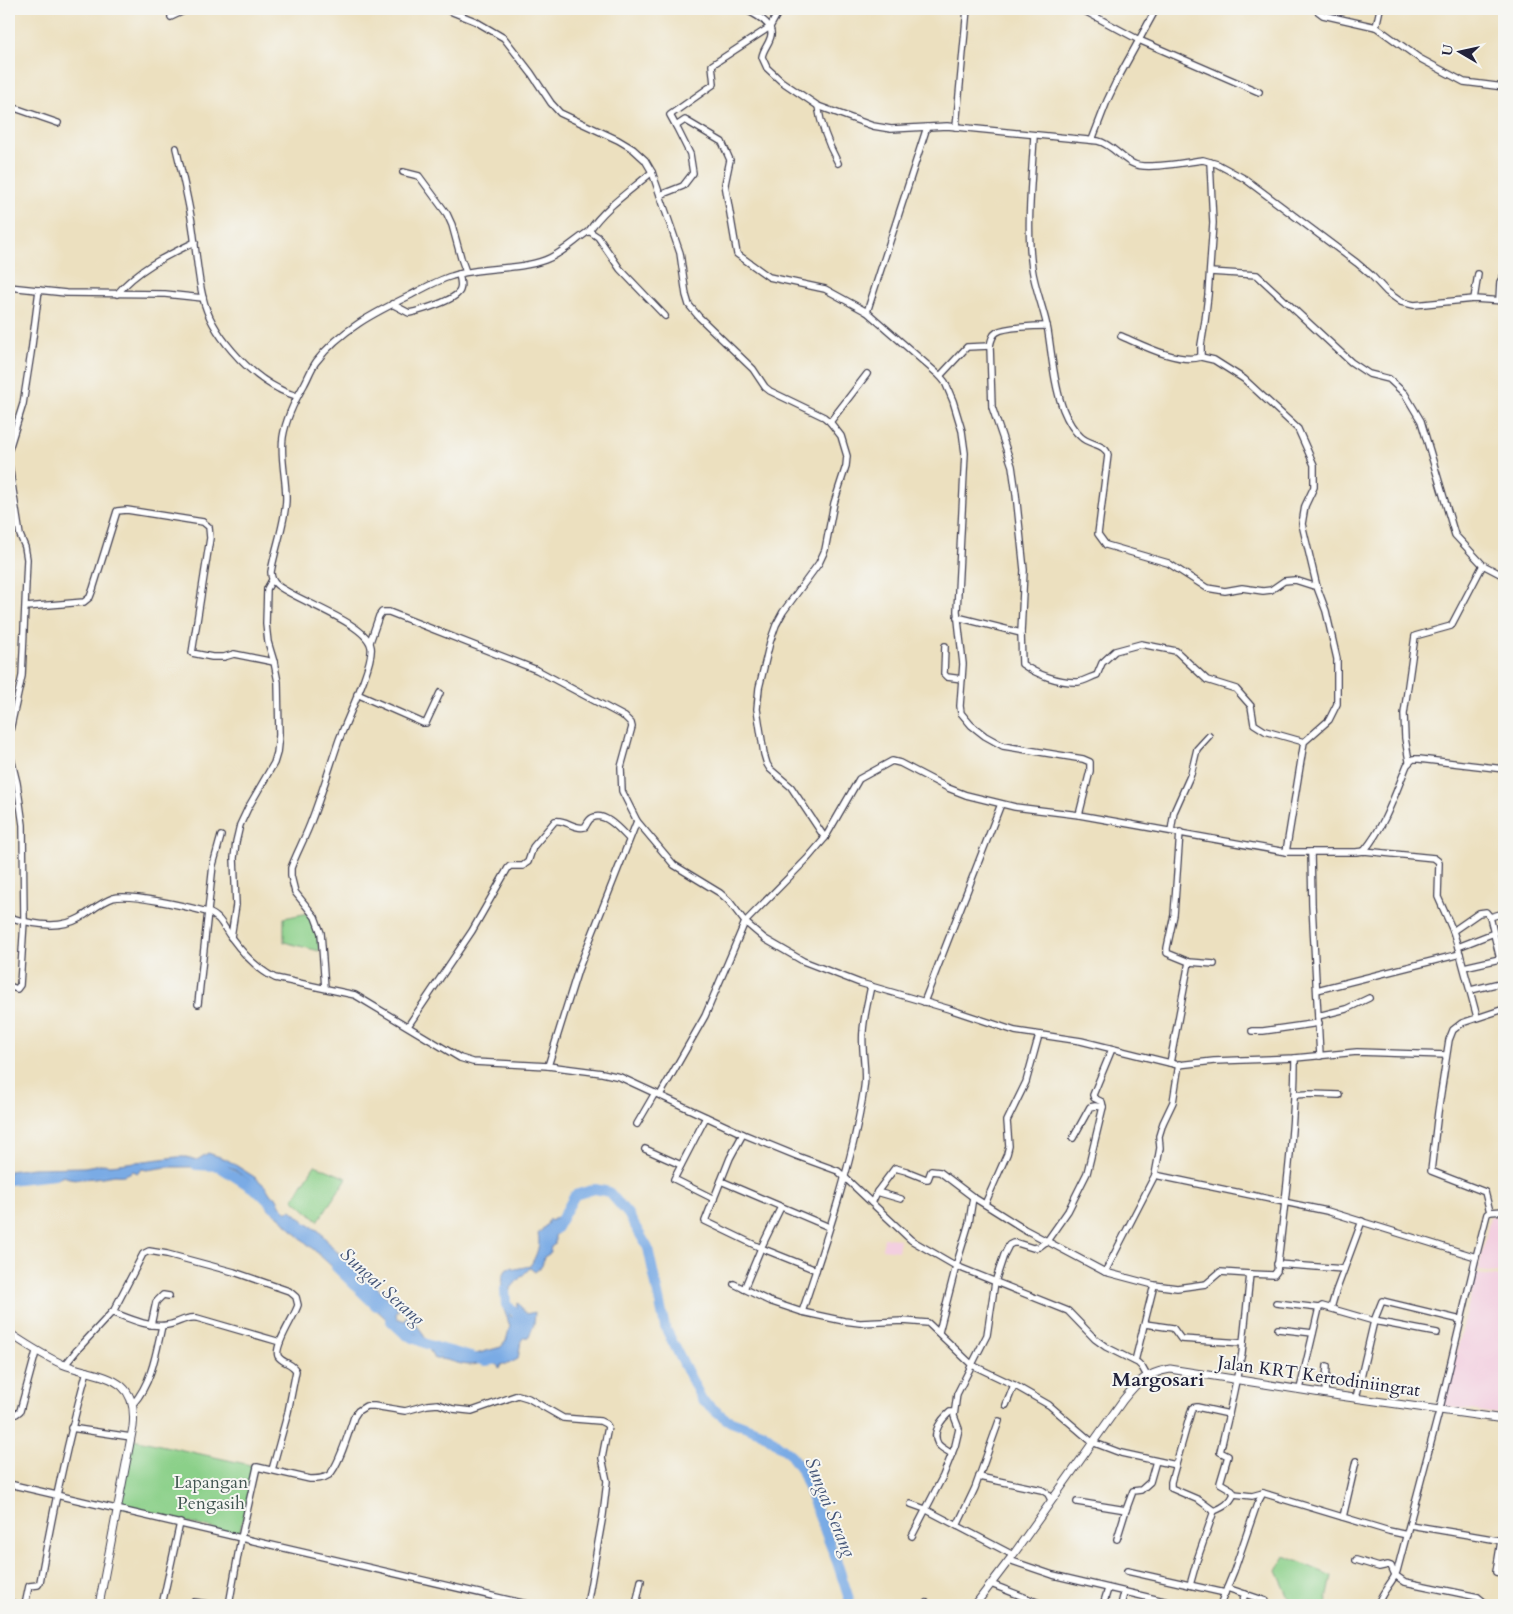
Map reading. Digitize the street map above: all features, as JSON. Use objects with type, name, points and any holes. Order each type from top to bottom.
[{"type":"main road","points":[[9,1333],[36,1352],[65,1365],[101,1375],[117,1383],[127,1391],[133,1404],[134,1415],[131,1437],[98,1605]]},
{"type":"main road","name":"Jalan KRT Kertodiniingrat","points":[[974,1605],[1011,1558],[1092,1442],[1134,1387],[1154,1372],[1170,1369],[1356,1398],[1504,1418]]},
{"type":"street","points":[[171,17],[188,9]]},
{"type":"street","points":[[445,9],[475,21],[504,38],[551,103],[560,112],[618,140],[633,149],[645,160],[652,172],[680,253],[684,270],[686,295],[693,311],[753,369],[765,387],[824,417],[841,436],[847,456],[846,466],[834,503],[825,550],[776,624],[759,688],[757,709],[767,764],[770,769],[792,787],[825,838]]},
{"type":"street","points":[[744,9],[770,27],[771,35],[762,57],[766,68],[781,81],[818,106],[860,122],[885,129],[956,127],[1092,140],[1101,142],[1129,162],[1143,167],[1203,160],[1210,162],[1245,179],[1357,263],[1387,292],[1401,302],[1414,304],[1474,299],[1502,301],[1500,282],[1504,275]]},
{"type":"street","points":[[660,195],[683,186],[692,173],[690,154],[670,115],[714,84],[712,65],[770,27],[780,9]]},
{"type":"street","points":[[956,127],[967,9]]},
{"type":"street","points":[[1081,9],[1139,40],[1259,92]]},
{"type":"street","points":[[1092,140],[1107,101],[1156,9]]},
{"type":"street","points":[[1315,9],[1323,15],[1376,27],[1419,58],[1464,82],[1504,87]]},
{"type":"street","points":[[1376,27],[1380,9]]},
{"type":"street","points":[[9,106],[58,123]]},
{"type":"street","points":[[818,106],[820,123],[838,163]]},
{"type":"street","points":[[676,126],[685,120],[722,142],[730,160],[725,184],[737,254],[769,277],[825,289],[867,312],[940,376],[944,382],[953,401],[962,431],[964,447],[964,492],[957,617],[963,664],[960,706],[962,713],[990,740],[1010,748],[1083,759],[1090,762],[1091,769],[1080,815]]},
{"type":"street","points":[[867,312],[927,127]]},
{"type":"street","points":[[1034,135],[1030,210],[1032,269],[1047,326],[1063,408],[1073,428],[1081,438],[1107,450],[1108,455],[1098,534],[1106,545],[1168,563],[1207,588],[1225,591],[1242,588],[1263,591],[1271,590],[1284,580],[1295,580],[1317,587]]},
{"type":"street","points":[[176,148],[190,210],[203,298],[211,322],[222,340],[260,377],[278,389],[296,396]]},
{"type":"street","points":[[1201,357],[1200,345],[1205,321],[1213,223],[1210,162]]},
{"type":"street","points":[[403,172],[419,176],[447,214],[466,272]]},
{"type":"street","points":[[325,988],[321,933],[315,917],[295,892],[291,868],[311,822],[339,740],[370,662],[372,647],[370,642],[355,628],[319,607],[280,588],[272,580],[271,572],[286,496],[282,439],[296,396],[314,364],[324,352],[351,328],[375,312],[451,276],[466,272],[510,268],[547,260],[589,231],[607,209],[652,172]]},
{"type":"street","points":[[589,231],[598,237],[620,269],[665,316]]},
{"type":"street","points":[[117,294],[132,278],[144,269],[195,242]]},
{"type":"street","points":[[1210,272],[1257,275],[1351,362],[1369,374],[1389,379],[1405,394],[1421,421],[1455,535],[1484,565],[1504,576]]},
{"type":"street","points":[[392,304],[409,313],[446,301],[458,294],[460,290],[458,274]]},
{"type":"street","points":[[1474,299],[1478,274]]},
{"type":"street","points":[[9,287],[117,294],[171,294],[203,298]]},
{"type":"street","points":[[9,449],[23,404],[32,354],[39,290]]},
{"type":"street","points":[[1047,326],[1023,326],[997,332],[992,337],[990,346],[992,407],[1012,466],[1024,570],[1021,632],[1022,664],[1031,670],[1064,681],[1080,682],[1097,675],[1102,663],[1115,651],[1141,644],[1176,651],[1207,680],[1236,689],[1251,706],[1254,724],[1264,731],[1304,742]]},
{"type":"street","points":[[1121,336],[1184,359],[1201,357],[1214,360],[1244,379],[1298,429],[1314,465],[1314,487],[1305,506],[1302,524],[1317,587],[1326,611],[1338,659],[1337,704],[1329,720],[1304,742],[1286,852]]},
{"type":"street","points":[[940,376],[967,347],[990,346]]},
{"type":"street","points":[[830,422],[867,374]]},
{"type":"street","points":[[9,465],[20,535],[27,559],[22,676],[9,735],[9,750],[18,783],[23,825],[24,921],[20,985],[17,989],[9,986]]},
{"type":"street","points":[[26,607],[84,602],[90,597],[117,511],[127,510],[203,522],[209,527],[210,538],[192,653],[212,657],[224,657],[234,654],[274,662]]},
{"type":"street","points":[[1410,761],[1405,738],[1404,714],[1415,636],[1451,626],[1484,565]]},
{"type":"street","points":[[231,937],[236,905],[234,858],[236,842],[244,816],[267,776],[277,753],[279,735],[278,682],[268,642],[266,624],[267,588],[272,580]]},
{"type":"street","points":[[370,642],[378,616],[382,612],[389,612],[537,670],[625,717],[632,727],[620,768],[622,791],[637,820],[674,865],[720,893],[729,901],[745,922],[764,940],[803,961],[871,986],[1015,1031],[1081,1041],[1170,1063],[1295,1058],[1357,1052],[1446,1055]]},
{"type":"street","points":[[957,617],[1021,632]]},
{"type":"street","points":[[945,646],[944,674],[947,677],[962,679]]},
{"type":"street","points":[[358,694],[423,723],[426,722],[440,693]]},
{"type":"street","points":[[1171,831],[1174,812],[1191,774],[1197,749],[1208,736]]},
{"type":"street","points":[[1364,851],[1372,841],[1389,809],[1407,764],[1410,761],[1419,759],[1504,769]]},
{"type":"street","points":[[637,1124],[705,1016],[745,922],[825,838],[859,779],[889,762],[900,763],[948,788],[966,795],[1015,807],[1080,815],[1286,852],[1364,851],[1434,858],[1438,861],[1438,897],[1459,950],[1477,1017]]},
{"type":"street","points":[[924,1002],[1001,804]]},
{"type":"street","points":[[408,1026],[472,931],[508,868],[510,866],[523,866],[528,862],[533,847],[555,821],[563,821],[581,829],[585,827],[590,818],[603,818],[619,828],[629,839]]},
{"type":"street","points":[[548,1066],[578,970],[637,820]]},
{"type":"street","points":[[1180,832],[1174,915],[1166,948],[1167,953],[1190,962],[1214,964]]},
{"type":"street","points":[[198,1004],[213,865],[220,836]]},
{"type":"street","points":[[1311,852],[1320,1056]]},
{"type":"street","points":[[9,917],[24,921],[60,925],[78,920],[113,898],[121,897],[157,901],[208,912],[220,920],[231,937],[265,974],[274,978],[355,995],[460,1058],[473,1062],[548,1066],[602,1073],[627,1080],[743,1134],[838,1171],[911,1240],[956,1266],[1068,1311],[1106,1347],[1135,1361],[1142,1367],[1147,1376]]},
{"type":"street","points":[[1452,932],[1482,912],[1486,912],[1490,917],[1502,959],[1464,967]]},
{"type":"street","points":[[1490,917],[1504,913]]},
{"type":"street","points":[[1317,990],[1459,950],[1494,933]]},
{"type":"street","points":[[1170,1063],[1190,962]]},
{"type":"street","points":[[1471,990],[1504,982]]},
{"type":"street","points":[[802,1312],[844,1176],[864,1086],[863,1031],[871,986]]},
{"type":"street","points":[[1252,1031],[1263,1031],[1319,1019],[1369,998]]},
{"type":"street","points":[[1490,1212],[1485,1192],[1431,1171],[1446,1055],[1453,1030],[1462,1023],[1504,1008]]},
{"type":"street","points":[[985,1204],[1008,1152],[1007,1122],[1024,1086],[1039,1035]]},
{"type":"street","points":[[912,1536],[952,1454],[959,1430],[954,1416],[957,1394],[987,1335],[995,1282],[1004,1255],[1009,1245],[1013,1243],[1033,1248],[1039,1247],[1047,1241],[1068,1212],[1084,1179],[1093,1151],[1103,1107],[1102,1102],[1094,1098],[1093,1095],[1112,1049]]},
{"type":"street","points":[[872,1203],[896,1168],[926,1180],[931,1171],[940,1172],[973,1197],[1024,1229],[1105,1272],[1154,1285],[1177,1288],[1202,1286],[1210,1281],[1216,1273],[1223,1271],[1274,1275],[1277,1271],[1291,1146],[1295,1058]]},
{"type":"street","points":[[1105,1272],[1155,1175],[1160,1148],[1159,1136],[1162,1124],[1173,1102],[1179,1064]]},
{"type":"street","points":[[1294,1095],[1339,1095]]},
{"type":"street","points":[[1074,1138],[1090,1107],[1103,1107]]},
{"type":"street","points":[[706,1117],[674,1179],[714,1199]]},
{"type":"street","points":[[743,1134],[730,1158],[705,1222],[760,1248],[816,1270]]},
{"type":"street","points":[[644,1149],[681,1165]]},
{"type":"street","points":[[1155,1175],[1327,1211],[1476,1257]]},
{"type":"street","points":[[721,1181],[829,1227]]},
{"type":"street","points":[[878,1192],[901,1199]]},
{"type":"street","points":[[939,1332],[967,1230],[973,1197]]},
{"type":"street","points":[[744,1289],[760,1248],[781,1207]]},
{"type":"street","points":[[1378,1605],[1395,1575],[1407,1535],[1487,1214],[1504,1211]]},
{"type":"street","points":[[1331,1308],[1336,1289],[1362,1221]]},
{"type":"street","points":[[65,1365],[112,1312],[144,1254],[148,1251],[234,1272],[289,1292],[296,1297],[298,1305],[280,1342],[278,1356],[294,1367],[296,1371],[288,1412],[272,1470]]},
{"type":"street","points":[[1277,1264],[1344,1269]]},
{"type":"street","points":[[1250,1274],[1236,1379],[1220,1452],[1228,1456],[1220,1484],[1232,1490],[1234,1494],[1252,1496],[1263,1494],[1407,1535]]},
{"type":"street","points":[[734,1284],[769,1302],[802,1312],[852,1322],[924,1322],[939,1332],[972,1365],[1049,1405],[1092,1442],[1121,1453],[1176,1465]]},
{"type":"street","points":[[1135,1361],[1154,1285]]},
{"type":"street","points":[[151,1324],[158,1299],[162,1296],[169,1296]]},
{"type":"street","points":[[1356,1398],[1374,1321],[1381,1302],[1384,1300],[1461,1320]]},
{"type":"street","points":[[1276,1303],[1319,1308],[1322,1306],[1374,1321],[1437,1333]]},
{"type":"street","points":[[1300,1389],[1319,1308]]},
{"type":"street","points":[[112,1312],[162,1326],[193,1317],[280,1342]]},
{"type":"street","points":[[1145,1324],[1173,1328],[1181,1339],[1242,1343]]},
{"type":"street","points":[[133,1404],[146,1385],[153,1365],[162,1326]]},
{"type":"street","points":[[1278,1329],[1313,1333]]},
{"type":"street","points":[[9,1413],[16,1414],[20,1411],[36,1352]]},
{"type":"street","points":[[1325,1393],[1327,1366]]},
{"type":"street","points":[[13,1604],[24,1605],[29,1586],[40,1584],[56,1495],[71,1428],[87,1371]]},
{"type":"street","points":[[1006,1405],[1014,1386]]},
{"type":"street","points":[[229,1605],[241,1538],[257,1467],[310,1479],[327,1476],[332,1472],[339,1458],[354,1417],[358,1411],[366,1406],[406,1411],[438,1404],[458,1410],[472,1411],[518,1395],[528,1398],[563,1418],[603,1422],[608,1428],[602,1458],[607,1481],[603,1515],[587,1605]]},
{"type":"street","points":[[1214,1511],[1199,1500],[1171,1488],[1171,1482],[1192,1408],[1197,1407],[1229,1414]]},
{"type":"street","points":[[952,1454],[938,1444],[936,1435],[942,1420],[950,1412],[954,1412]]},
{"type":"street","points":[[958,1526],[979,1477],[999,1421]]},
{"type":"street","points":[[71,1428],[131,1437]]},
{"type":"street","points":[[1117,1539],[1133,1491],[1141,1490],[1150,1482],[1156,1461]]},
{"type":"street","points":[[1343,1517],[1356,1462]]},
{"type":"street","points":[[979,1477],[1042,1490],[1048,1494],[1051,1500]]},
{"type":"street","points":[[9,1484],[531,1605]]},
{"type":"street","points":[[1190,1586],[1214,1511],[1224,1507],[1231,1501],[1234,1494]]},
{"type":"street","points":[[1220,1605],[1257,1504],[1263,1494]]},
{"type":"street","points":[[1077,1502],[1126,1510]]},
{"type":"street","points":[[911,1504],[958,1526],[1034,1570],[1124,1593],[1181,1605]]},
{"type":"street","points":[[162,1605],[180,1523]]},
{"type":"street","points":[[1410,1524],[1503,1541],[1496,1572],[1504,1574]]},
{"type":"street","points":[[1356,1560],[1379,1567],[1391,1566],[1395,1575],[1405,1582],[1478,1597],[1484,1605]]},
{"type":"street","points":[[1126,1571],[1190,1586],[1245,1594],[1267,1601],[1266,1605]]},
{"type":"street","points":[[636,1605],[641,1581]]},
{"type":"street","points":[[991,1584],[1044,1605]]},
{"type":"street","points":[[1103,1605],[1108,1589]]},
{"type":"street","points":[[1121,1605],[1124,1593]]},
{"type":"street","points":[[1241,1605],[1245,1594]]},
{"type":"street","points":[[194,1602],[214,1605]]},
{"type":"shaded area","points":[[1504,1213],[1504,1274],[1478,1271],[1490,1217]]},
{"type":"shaded area","points":[[884,1238],[900,1239],[898,1251],[882,1249]]},
{"type":"shaded area","points":[[1476,1274],[1504,1277],[1504,1415],[1443,1406]]},
{"type":"green space","points":[[9,770],[11,770],[17,800],[9,802]]},
{"type":"green space","points":[[308,913],[317,931],[319,951],[284,942],[284,918]]},
{"type":"green space","points":[[315,1165],[347,1178],[318,1221],[293,1199]]},
{"type":"green space","name":"Lapangan Pengasih","points":[[133,1439],[255,1466],[239,1535],[118,1506]]},
{"type":"green space","points":[[1285,1556],[1332,1576],[1326,1605],[1290,1600],[1277,1571]]},
{"type":"water","points":[[208,1153],[226,1159],[256,1178],[266,1187],[271,1195],[277,1198],[280,1205],[287,1212],[291,1210],[319,1231],[359,1275],[375,1285],[396,1306],[398,1310],[397,1318],[405,1321],[407,1316],[411,1317],[422,1332],[430,1348],[439,1353],[449,1353],[465,1357],[501,1347],[506,1341],[510,1326],[503,1307],[502,1285],[503,1276],[507,1268],[512,1267],[515,1269],[530,1266],[537,1251],[538,1234],[549,1219],[551,1221],[557,1217],[566,1217],[562,1220],[566,1220],[555,1236],[555,1244],[551,1247],[549,1254],[544,1257],[542,1266],[535,1272],[530,1268],[514,1284],[507,1296],[507,1309],[511,1317],[517,1315],[518,1303],[526,1314],[535,1312],[534,1324],[529,1337],[523,1338],[521,1341],[518,1359],[508,1364],[502,1364],[499,1368],[493,1359],[470,1365],[435,1359],[423,1340],[416,1334],[398,1330],[368,1302],[364,1291],[348,1277],[338,1272],[267,1207],[269,1206],[262,1190],[232,1168],[218,1164],[206,1167],[142,1169],[138,1173],[133,1171],[124,1175],[89,1178],[74,1179],[64,1176],[57,1179],[40,1176],[20,1177],[9,1181],[9,1171],[33,1168],[111,1165],[177,1157],[197,1160]]},
{"type":"waterway","name":"Sungai Serang","points":[[196,1165],[218,1166],[259,1192],[275,1208]]},
{"type":"waterway","name":"Sungai Serang","points":[[9,1180],[55,1175]]},
{"type":"waterway","name":"Sungai Serang","points":[[556,1229],[575,1195],[595,1189],[609,1192],[628,1214],[648,1248],[665,1327],[702,1400],[726,1419],[763,1433],[789,1453],[800,1468],[837,1562],[851,1605]]},
{"type":"waterway","name":"Sungai Serang","points":[[336,1267],[376,1306]]},
{"type":"waterway","name":"Sungai Serang","points":[[505,1289],[506,1305],[525,1319],[524,1322]]},
{"type":"waterway","name":"Sungai Serang","points":[[391,1321],[406,1335],[429,1345],[485,1361],[506,1358]]},
{"type":"district","name":"Margosari","points":[[1158,1379]]}]
